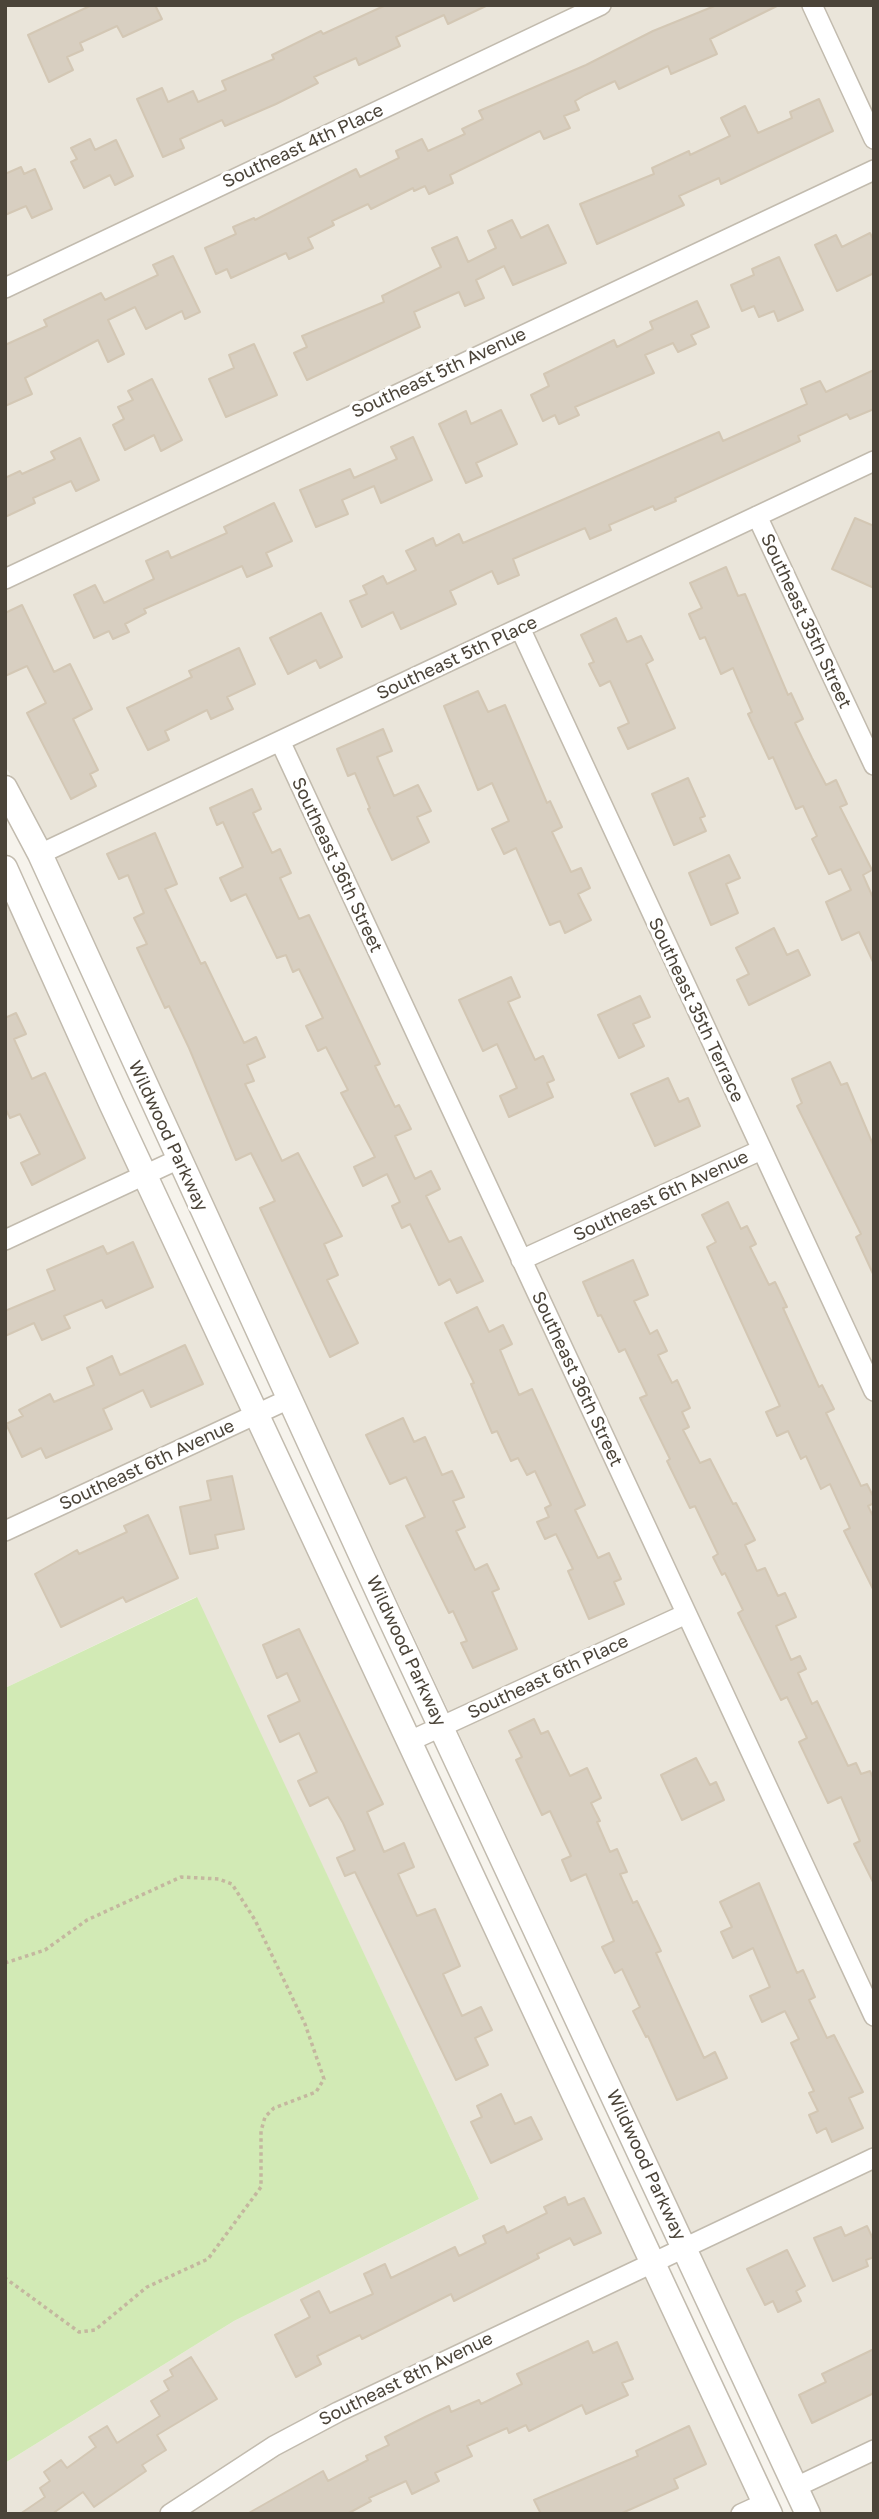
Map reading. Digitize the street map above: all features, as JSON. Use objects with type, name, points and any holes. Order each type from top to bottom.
[{"type":"street","name":"Southeast 4th Place","points":[[5,288],[601,5]]},
{"type":"street","points":[[812,5],[874,139]]},
{"type":"street","name":"Southeast 5th Avenue","points":[[5,579],[874,170]]},
{"type":"street","name":"Southeast 5th Place","points":[[40,855],[874,461]]},
{"type":"street","name":"Southeast 35th Street","points":[[757,516],[874,765]]},
{"type":"street","name":"Southeast 35th Terrace","points":[[520,628],[874,1391]]},
{"type":"street","name":"Southeast 36th Street","points":[[279,741],[874,2016]]},
{"type":"street","name":"Wildwood Parkway","points":[[5,788],[40,855],[289,1399],[808,2514]]},
{"type":"street","name":"Wildwood Parkway","points":[[5,868],[145,1175],[768,2508]]},
{"type":"street","name":"Southeast 6th Avenue","points":[[521,1260],[761,1150]]},
{"type":"street","points":[[5,1240],[179,1159]]},
{"type":"street","name":"Southeast 6th Avenue","points":[[5,1531],[289,1399]]},
{"type":"street","name":"Southeast 6th Place","points":[[410,1741],[686,1614]]},
{"type":"street","points":[[684,2246],[874,2158]]},
{"type":"street","name":"Southeast 8th Avenue","points":[[170,2514],[274,2446],[338,2412],[684,2246]]},
{"type":"street","points":[[741,2514],[768,2508],[796,2487],[874,2450]]},
{"type":"path","points":[[5,1963],[45,1950],[87,1920],[180,1877],[219,1879],[232,1884],[255,1920],[305,2024],[324,2079],[316,2092],[274,2108],[265,2117],[261,2131],[261,2188],[208,2259],[146,2287],[95,2330],[79,2332],[5,2278]]},
{"type":"shaded area","points":[[5,5],[874,5],[874,2514],[822,2514],[20,790],[5,766]]},
{"type":"shaded area","points":[[5,895],[758,2514],[5,2514],[5,2463],[234,2321],[479,2199],[196,1597],[5,1688]]},
{"type":"green space","points":[[197,1597],[479,2199],[234,2321],[5,2463],[5,1688]]},
{"type":"building","points":[[92,5],[155,5],[162,19],[123,37],[117,26],[80,43],[83,50],[67,57],[73,70],[49,82],[28,35]]},
{"type":"building","points":[[386,5],[488,5],[448,24],[444,15],[396,37],[400,46],[359,65],[356,58],[314,77],[318,83],[276,104],[225,126],[222,120],[180,139],[184,148],[163,157],[137,99],[162,88],[168,102],[193,91],[198,102],[226,90],[222,81],[274,59],[272,55],[321,31],[323,34]]},
{"type":"building","points":[[717,5],[779,5],[710,39],[717,54],[671,74],[668,66],[619,89],[615,81],[585,95],[575,101],[579,110],[564,116],[570,128],[544,139],[540,131],[450,175],[453,183],[429,194],[425,186],[414,191],[413,188],[371,209],[368,204],[332,221],[334,225],[308,238],[313,248],[289,259],[286,253],[231,278],[227,269],[216,274],[205,248],[236,234],[233,227],[254,218],[255,220],[356,169],[360,177],[399,158],[396,151],[422,139],[428,151],[465,134],[462,129],[483,119],[479,111],[586,65],[653,31]]},
{"type":"building","points":[[819,99],[833,131],[721,184],[719,178],[679,196],[684,205],[597,244],[580,204],[654,174],[652,168],[689,151],[690,155],[730,136],[721,118],[745,106],[758,133],[792,118],[790,112]]},
{"type":"building","points":[[90,139],[95,150],[116,140],[133,176],[115,185],[110,175],[84,188],[71,162],[77,159],[71,148]]},
{"type":"building","points":[[21,167],[24,174],[35,169],[52,209],[32,218],[26,206],[5,215],[5,174]]},
{"type":"building","points":[[512,220],[521,238],[548,225],[566,263],[513,285],[504,266],[476,280],[484,298],[465,306],[459,292],[414,312],[420,327],[307,380],[294,353],[307,347],[302,336],[384,302],[382,296],[441,267],[432,248],[457,237],[468,262],[496,248],[488,231]]},
{"type":"building","points":[[870,233],[874,241],[874,273],[837,291],[815,245],[836,235],[842,247]]},
{"type":"building","points":[[173,256],[200,312],[185,319],[182,311],[146,329],[135,307],[108,320],[124,354],[108,362],[98,340],[25,378],[32,394],[5,406],[5,345],[47,326],[44,320],[101,293],[105,300],[158,275],[153,265]]},
{"type":"building","points":[[779,257],[803,310],[778,321],[774,311],[759,317],[754,306],[742,311],[731,285],[754,275],[752,269]]},
{"type":"building","points":[[697,301],[709,327],[691,335],[696,344],[678,352],[673,343],[645,355],[654,373],[575,407],[579,415],[559,424],[555,415],[543,421],[531,395],[549,386],[544,374],[614,340],[617,347],[653,329],[650,322]]},
{"type":"building","points":[[254,344],[277,395],[226,417],[209,379],[234,368],[229,355]]},
{"type":"building","points":[[874,370],[874,409],[850,419],[847,414],[798,436],[800,441],[675,498],[676,501],[655,510],[653,506],[609,525],[611,530],[590,539],[585,528],[513,559],[519,575],[498,584],[492,571],[450,591],[456,604],[401,629],[393,612],[362,627],[350,601],[367,594],[363,586],[383,576],[387,584],[416,570],[406,551],[433,538],[436,546],[459,534],[463,543],[719,432],[723,441],[807,404],[801,389],[820,381],[826,392]]},
{"type":"building","points":[[152,379],[182,440],[161,451],[154,435],[125,450],[113,425],[124,419],[118,407],[133,400],[128,391]]},
{"type":"building","points":[[501,410],[517,444],[476,463],[482,476],[466,483],[439,424],[466,411],[471,424]]},
{"type":"building","points":[[413,437],[432,480],[381,503],[374,486],[342,500],[348,514],[316,527],[300,490],[350,469],[354,478],[397,459],[391,447]]},
{"type":"building","points":[[80,438],[99,480],[76,491],[71,481],[33,498],[35,503],[5,517],[5,478],[20,471],[22,474],[55,459],[51,452]]},
{"type":"building","points":[[274,503],[292,541],[266,553],[272,566],[247,577],[242,566],[144,609],[146,613],[125,624],[129,632],[113,639],[109,631],[94,638],[74,595],[95,585],[104,603],[154,579],[146,561],[168,551],[171,558],[227,533],[224,527]]},
{"type":"building","points":[[855,518],[874,526],[874,588],[832,569]]},
{"type":"building","points":[[726,567],[738,596],[745,594],[788,695],[791,693],[803,719],[795,723],[812,758],[826,785],[836,780],[847,804],[840,807],[872,870],[863,875],[874,900],[874,964],[859,932],[842,940],[826,902],[851,890],[841,869],[829,874],[812,839],[817,836],[803,806],[796,809],[773,757],[769,759],[748,714],[752,712],[733,668],[721,674],[705,637],[700,639],[689,614],[702,608],[690,583]]},
{"type":"building","points":[[22,605],[54,672],[70,664],[92,709],[73,719],[98,770],[90,774],[96,786],[71,799],[27,713],[46,703],[27,666],[5,676],[5,613]]},
{"type":"building","points":[[321,613],[342,657],[320,668],[316,660],[288,674],[270,638]]},
{"type":"building","points":[[616,618],[627,642],[641,636],[653,660],[646,664],[675,728],[628,749],[618,728],[629,723],[610,681],[600,686],[589,664],[594,662],[581,635]]},
{"type":"building","points":[[239,648],[255,684],[227,697],[233,709],[211,719],[207,710],[165,731],[169,740],[148,750],[127,708],[192,677],[189,671]]},
{"type":"building","points":[[478,691],[488,712],[505,705],[547,803],[550,801],[562,827],[552,832],[571,872],[581,868],[590,888],[578,894],[591,920],[565,933],[560,921],[550,925],[516,848],[504,854],[492,829],[509,821],[492,783],[478,790],[444,706]]},
{"type":"building","points":[[383,729],[392,751],[377,757],[394,796],[418,785],[431,811],[417,817],[429,842],[392,860],[368,809],[370,808],[355,773],[348,776],[337,749]]},
{"type":"building","points":[[688,778],[705,816],[700,818],[706,831],[674,845],[652,794]]},
{"type":"building","points":[[252,789],[261,809],[253,813],[272,853],[280,849],[291,873],[280,878],[299,919],[309,915],[380,1064],[375,1066],[395,1107],[399,1105],[411,1129],[395,1136],[415,1179],[431,1171],[440,1189],[426,1196],[449,1242],[461,1237],[483,1281],[457,1293],[450,1279],[439,1285],[410,1224],[402,1228],[392,1206],[400,1202],[387,1174],[363,1186],[354,1167],[375,1157],[341,1093],[348,1090],[326,1047],[318,1051],[306,1026],[323,1018],[299,969],[293,972],[286,955],[277,958],[246,894],[231,901],[220,878],[243,867],[223,822],[217,825],[210,808]]},
{"type":"building","points":[[155,833],[177,884],[165,889],[201,964],[205,962],[244,1043],[256,1037],[265,1057],[247,1065],[254,1081],[245,1084],[282,1161],[298,1153],[342,1236],[324,1244],[338,1275],[327,1280],[358,1343],[330,1357],[260,1208],[275,1201],[251,1153],[236,1160],[189,1048],[169,1006],[165,1008],[137,948],[147,944],[134,918],[144,913],[128,875],[119,879],[107,854]]},
{"type":"building","points":[[729,855],[740,878],[726,884],[738,913],[711,925],[689,873]]},
{"type":"building","points":[[774,928],[787,955],[798,950],[810,975],[749,1005],[737,980],[749,974],[736,948]]},
{"type":"building","points":[[511,977],[520,997],[508,1002],[535,1060],[543,1056],[554,1080],[547,1083],[553,1097],[509,1117],[500,1096],[517,1088],[497,1044],[483,1051],[459,1000]]},
{"type":"building","points":[[640,996],[650,1017],[633,1024],[644,1046],[619,1058],[598,1015]]},
{"type":"building","points":[[16,1013],[26,1034],[14,1039],[32,1079],[45,1073],[85,1158],[32,1185],[21,1163],[40,1154],[20,1114],[10,1118],[5,1108],[5,1018]]},
{"type":"building","points":[[830,1062],[841,1085],[847,1083],[874,1147],[874,1276],[856,1237],[861,1234],[797,1106],[802,1103],[792,1079]]},
{"type":"building","points":[[668,1078],[679,1102],[688,1098],[700,1126],[655,1146],[631,1094]]},
{"type":"building","points":[[728,1202],[741,1229],[747,1226],[756,1244],[750,1247],[769,1285],[775,1282],[787,1307],[783,1308],[819,1387],[822,1385],[834,1409],[826,1413],[861,1486],[867,1484],[874,1498],[874,1503],[868,1506],[874,1518],[874,1591],[844,1531],[850,1528],[830,1484],[821,1489],[806,1456],[801,1459],[788,1431],[777,1436],[766,1412],[780,1406],[707,1247],[716,1242],[702,1215]]},
{"type":"building","points":[[133,1242],[153,1287],[106,1308],[102,1300],[64,1316],[70,1328],[42,1340],[34,1323],[5,1336],[5,1311],[55,1290],[47,1270],[103,1246],[107,1254]]},
{"type":"building","points":[[633,1260],[648,1295],[634,1301],[650,1334],[657,1330],[667,1351],[658,1355],[672,1383],[677,1380],[690,1408],[682,1412],[689,1427],[683,1430],[700,1463],[710,1459],[733,1504],[736,1503],[755,1540],[745,1545],[757,1571],[765,1568],[778,1596],[785,1593],[796,1617],[776,1626],[791,1660],[800,1656],[806,1669],[798,1673],[812,1704],[817,1701],[848,1766],[856,1763],[861,1774],[870,1771],[874,1780],[874,1884],[854,1844],[860,1841],[841,1797],[828,1803],[799,1742],[807,1738],[787,1697],[781,1700],[738,1613],[743,1610],[725,1573],[722,1575],[713,1557],[718,1554],[695,1506],[690,1508],[667,1461],[670,1459],[640,1398],[647,1395],[625,1349],[619,1352],[601,1315],[598,1316],[583,1282]]},
{"type":"building","points":[[477,1307],[489,1332],[503,1325],[512,1344],[500,1350],[519,1395],[532,1389],[585,1505],[575,1510],[598,1558],[609,1553],[621,1579],[614,1582],[624,1604],[589,1619],[568,1571],[573,1569],[556,1534],[545,1539],[537,1522],[549,1517],[545,1508],[551,1505],[535,1471],[527,1475],[518,1458],[511,1461],[497,1431],[492,1433],[471,1384],[474,1383],[445,1323]]},
{"type":"building","points":[[185,1345],[203,1384],[151,1407],[143,1390],[103,1409],[112,1429],[46,1458],[41,1448],[22,1457],[6,1424],[23,1416],[19,1410],[50,1394],[54,1402],[94,1385],[87,1368],[112,1356],[120,1375]]},
{"type":"building","points":[[403,1418],[414,1442],[425,1437],[442,1475],[452,1471],[464,1497],[453,1501],[465,1527],[456,1531],[475,1570],[487,1564],[499,1589],[492,1592],[517,1649],[473,1668],[461,1643],[467,1641],[453,1611],[449,1613],[406,1526],[425,1517],[406,1477],[390,1484],[366,1435]]},
{"type":"building","points":[[232,1476],[244,1529],[215,1535],[218,1548],[190,1554],[180,1507],[211,1500],[207,1481]]},
{"type":"building","points":[[148,1515],[178,1578],[126,1602],[123,1597],[61,1627],[35,1574],[77,1550],[79,1554],[127,1532],[124,1526]]},
{"type":"building","points":[[299,1629],[383,1804],[367,1812],[384,1852],[404,1843],[414,1867],[398,1874],[417,1916],[435,1909],[460,1966],[443,1974],[462,2016],[481,2007],[492,2030],[475,2038],[488,2065],[456,2080],[355,1872],[345,1876],[337,1858],[355,1850],[343,1823],[328,1797],[310,1806],[298,1781],[317,1772],[299,1733],[280,1742],[268,1716],[300,1701],[287,1673],[277,1678],[263,1645]]},
{"type":"building","points":[[534,1719],[541,1734],[548,1731],[570,1776],[587,1768],[601,1798],[591,1803],[600,1821],[597,1822],[610,1852],[617,1849],[627,1872],[620,1874],[633,1903],[637,1901],[661,1951],[656,1953],[704,2058],[715,2052],[727,2078],[677,2100],[648,2036],[646,2037],[633,2011],[640,2007],[622,1969],[615,1973],[602,1947],[614,1941],[586,1874],[571,1881],[562,1860],[571,1856],[550,1811],[542,1815],[516,1760],[522,1757],[509,1731]]},
{"type":"building","points":[[696,1758],[710,1785],[716,1782],[724,1800],[682,1820],[661,1775]]},
{"type":"building","points":[[759,1883],[797,1973],[803,1970],[815,1997],[809,2000],[827,2038],[834,2035],[863,2092],[849,2098],[863,2128],[832,2142],[826,2128],[817,2133],[809,2115],[818,2111],[809,2093],[814,2091],[791,2043],[799,2039],[785,2011],[762,2022],[750,1996],[770,1987],[753,1948],[733,1958],[721,1932],[732,1927],[720,1902]]},
{"type":"building","points":[[501,2094],[515,2124],[531,2117],[542,2139],[491,2163],[471,2122],[482,2117],[477,2106]]},
{"type":"building","points":[[565,2197],[568,2205],[584,2198],[601,2233],[574,2245],[570,2238],[537,2254],[539,2258],[454,2301],[451,2294],[362,2339],[360,2335],[317,2356],[321,2364],[296,2377],[275,2335],[310,2317],[301,2300],[319,2291],[330,2313],[373,2294],[364,2274],[385,2264],[391,2278],[455,2247],[459,2256],[486,2243],[483,2236],[504,2226],[507,2233],[547,2213],[544,2207]]},
{"type":"building","points":[[867,2226],[874,2241],[874,2257],[866,2260],[868,2266],[833,2281],[814,2238],[841,2227],[845,2236]]},
{"type":"building","points":[[787,2250],[805,2286],[796,2291],[801,2301],[778,2312],[773,2301],[765,2305],[747,2269]]},
{"type":"building","points":[[588,2341],[593,2353],[617,2342],[633,2379],[622,2383],[628,2395],[586,2414],[582,2405],[529,2431],[526,2425],[509,2433],[507,2428],[467,2446],[472,2456],[435,2473],[439,2481],[412,2494],[406,2481],[369,2498],[371,2501],[347,2514],[247,2514],[323,2471],[328,2481],[368,2460],[366,2456],[389,2445],[385,2437],[425,2417],[449,2406],[451,2412],[479,2400],[481,2404],[522,2384],[517,2374]]},
{"type":"building","points":[[874,2349],[874,2393],[812,2423],[799,2395],[826,2382],[822,2374]]},
{"type":"building","points":[[191,2357],[217,2399],[157,2435],[166,2450],[142,2465],[146,2471],[94,2507],[83,2492],[52,2514],[20,2514],[45,2497],[40,2488],[50,2481],[44,2472],[61,2460],[67,2468],[96,2447],[89,2437],[107,2426],[117,2443],[160,2416],[151,2401],[169,2390],[164,2381],[173,2376],[170,2370]]},
{"type":"building","points":[[689,2426],[706,2464],[674,2479],[678,2488],[620,2514],[541,2514],[534,2500],[638,2456],[636,2451]]}]
